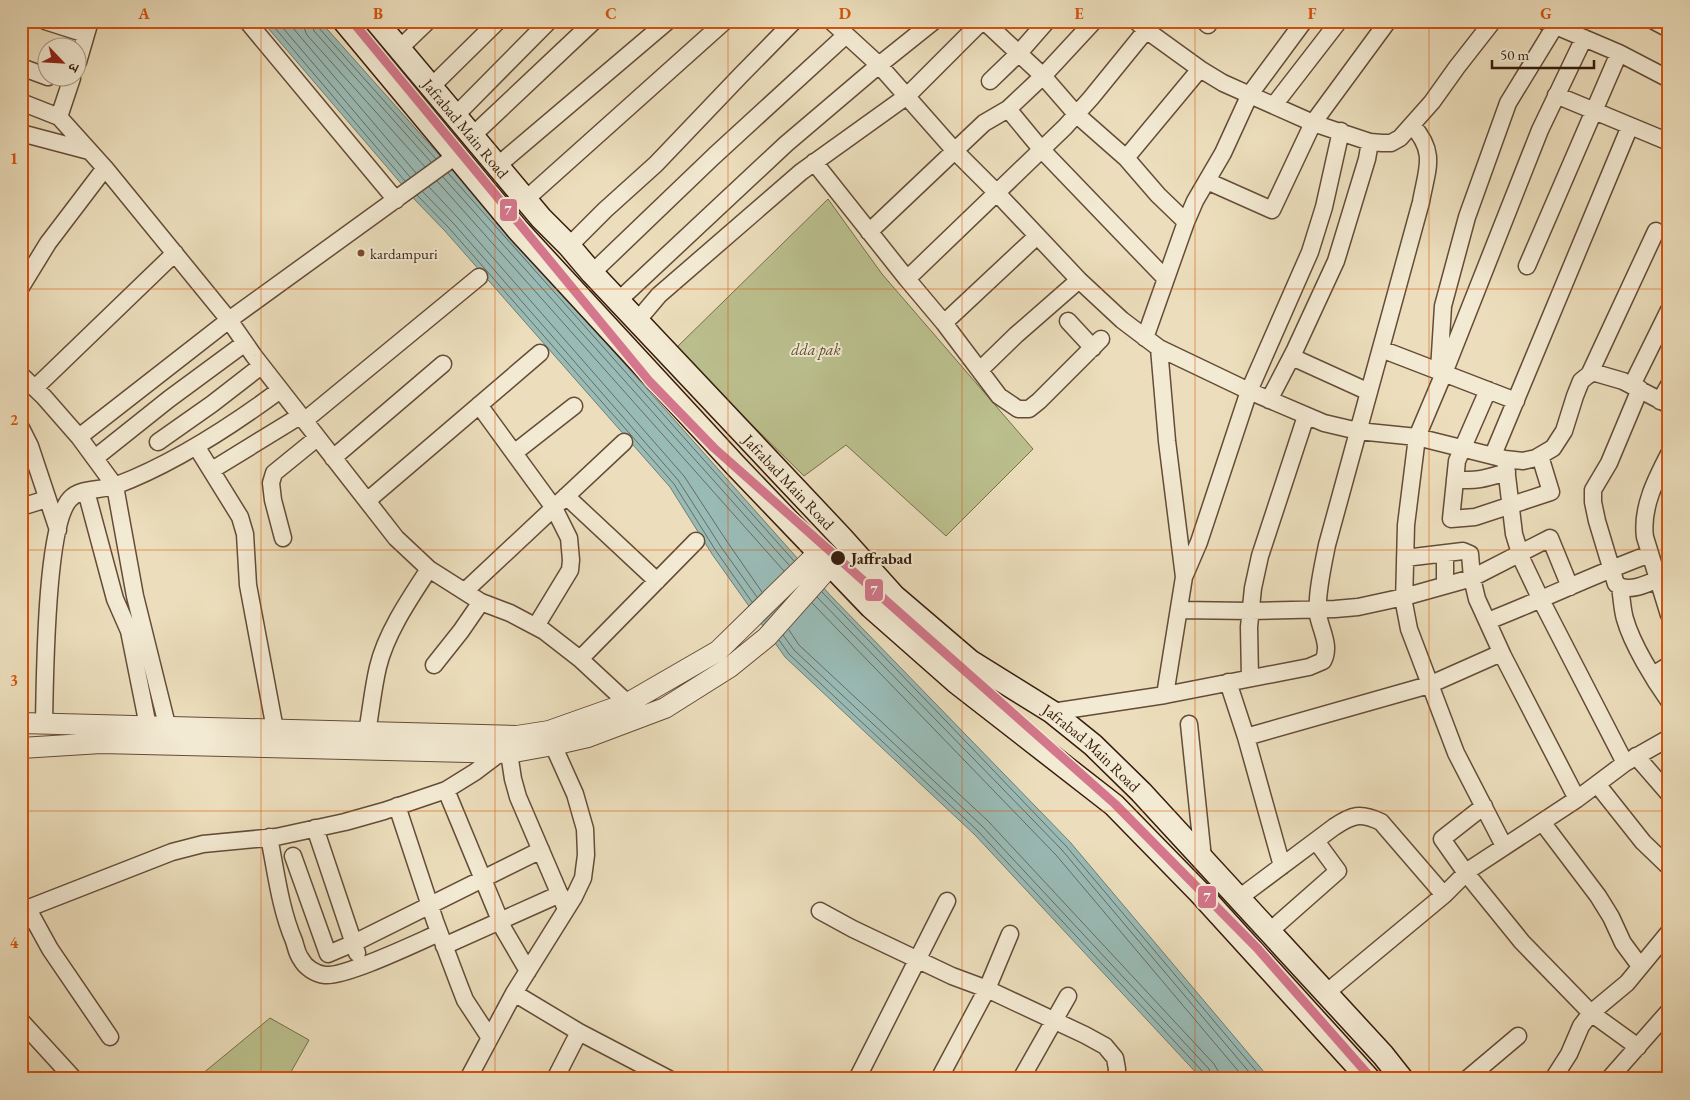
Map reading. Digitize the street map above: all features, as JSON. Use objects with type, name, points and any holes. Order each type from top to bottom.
[{"type":"main road","name":"Jafrabad Main Road","points":[[344,21],[518,230],[635,357],[819,564],[974,696],[1114,805],[1200,893],[1369,1079]]},
{"type":"main road","name":"Jafrabad Main Road","points":[[378,22],[541,218],[842,538],[894,596],[970,661],[1052,712],[1092,745],[1141,792],[1203,858],[1383,1055],[1402,1079]]},
{"type":"main road","points":[[635,357],[656,340]]},
{"type":"main road","points":[[974,696],[989,673]]},
{"type":"street","points":[[45,21],[88,27]]},
{"type":"street","points":[[247,21],[396,200]]},
{"type":"street","points":[[400,48],[428,21]]},
{"type":"street","points":[[431,87],[498,21]]},
{"type":"street","points":[[455,116],[549,21]]},
{"type":"street","points":[[472,136],[594,21]]},
{"type":"street","points":[[497,166],[668,21]]},
{"type":"street","points":[[526,200],[725,21]]},
{"type":"street","points":[[569,246],[656,164],[794,21]]},
{"type":"street","points":[[831,21],[879,65],[954,150],[1079,280],[1122,320],[1159,348],[1249,391],[1306,416],[1358,432],[1417,437],[1462,448],[1502,462],[1540,456],[1553,448],[1564,431],[1581,381],[1588,374],[1656,231]]},
{"type":"street","points":[[618,301],[786,144],[934,21]]},
{"type":"street","points":[[637,321],[659,295],[801,172],[907,96],[983,21],[1044,76],[1076,114],[1126,158],[1158,195],[1186,222]]},
{"type":"street","points":[[990,81],[1019,53],[1047,21]]},
{"type":"street","points":[[869,232],[984,122],[1008,109],[1044,76],[1094,21]]},
{"type":"street","points":[[1146,338],[1186,222],[1223,153],[1250,94],[1304,21]]},
{"type":"street","points":[[1274,105],[1339,21]]},
{"type":"street","points":[[1207,181],[1272,210],[1313,122],[1388,21]]},
{"type":"street","points":[[906,279],[1076,114],[1145,24],[1200,69],[1223,83],[1313,122],[1370,142],[1391,143],[1400,138],[1432,102],[1494,21]]},
{"type":"street","points":[[1654,21],[1669,29]]},
{"type":"street","points":[[1441,372],[1443,306],[1467,217],[1508,103],[1550,24],[1619,53],[1669,79]]},
{"type":"street","points":[[592,272],[714,156],[846,35]]},
{"type":"street","points":[[1504,846],[1456,752],[1409,629],[1404,597],[1406,525],[1417,437],[1441,372],[1540,130],[1584,38]]},
{"type":"street","points":[[1527,266],[1619,53]]},
{"type":"street","points":[[21,67],[38,73]]},
{"type":"street","points":[[1126,158],[1200,69]]},
{"type":"street","points":[[59,117],[69,88]]},
{"type":"street","points":[[1556,95],[1669,142]]},
{"type":"street","points":[[21,102],[59,117],[105,168],[230,320],[261,366],[396,538],[429,568],[481,602],[544,631],[580,659],[635,710],[665,708],[722,672],[767,637],[819,564]]},
{"type":"street","points":[[1008,109],[1041,149],[1166,279]]},
{"type":"street","points":[[1052,712],[1165,695],[1308,667],[1323,661],[1326,648],[1318,610],[1321,572],[1420,202],[1429,159],[1427,147],[1422,136],[1412,124]]},
{"type":"street","points":[[1630,126],[1516,401],[1502,462],[1514,534],[1520,554],[1541,600],[1631,760],[1669,794]]},
{"type":"street","points":[[1184,577],[1199,542],[1249,391],[1310,252],[1324,207],[1341,131]]},
{"type":"street","points":[[21,133],[89,151]]},
{"type":"street","points":[[1269,400],[1292,357],[1336,261],[1367,158],[1370,142]]},
{"type":"street","points":[[79,437],[230,320],[457,155]]},
{"type":"street","points":[[814,162],[906,279],[944,323],[999,396],[1018,409],[1029,409],[1097,343],[1068,321]]},
{"type":"street","points":[[21,286],[48,243],[105,168]]},
{"type":"street","points":[[944,323],[1038,236]]},
{"type":"street","points":[[35,388],[175,253]]},
{"type":"street","points":[[212,470],[302,418],[479,277]]},
{"type":"street","points":[[980,370],[1016,335],[1079,280]]},
{"type":"street","points":[[1669,310],[1636,387],[1609,463],[1593,490],[1592,502],[1610,569],[1616,584],[1620,588],[1625,618],[1638,648],[1669,701]]},
{"type":"street","points":[[96,458],[169,398],[245,343]]},
{"type":"street","points":[[1159,348],[1167,440],[1184,577],[1165,695]]},
{"type":"street","points":[[1381,349],[1516,401]]},
{"type":"street","points":[[367,501],[540,353]]},
{"type":"street","points":[[1292,357],[1369,392]]},
{"type":"street","points":[[333,458],[443,364]]},
{"type":"street","points":[[158,442],[261,366]]},
{"type":"street","points":[[1588,374],[1592,372],[1610,376],[1636,387],[1665,403],[1669,385]]},
{"type":"street","points":[[21,375],[79,437],[115,486],[157,726]]},
{"type":"street","points":[[44,723],[46,626],[53,559],[62,513],[70,499],[79,492],[115,486],[159,466],[239,420],[280,390]]},
{"type":"street","points":[[1488,390],[1457,461],[1451,519],[1475,517],[1551,492],[1540,456]]},
{"type":"street","points":[[479,405],[554,508],[569,538],[572,560],[570,570],[536,626]]},
{"type":"street","points":[[514,453],[574,406]]},
{"type":"street","points":[[1250,678],[1252,588],[1260,556],[1306,416]]},
{"type":"street","points":[[21,428],[30,446],[58,530]]},
{"type":"street","points":[[283,538],[273,500],[271,483],[274,472],[317,438]]},
{"type":"street","points":[[465,591],[624,442]]},
{"type":"street","points":[[196,446],[240,517],[245,534],[248,584],[276,738]]},
{"type":"street","points":[[1669,454],[1657,477],[1648,504],[1644,526],[1650,554],[1663,577],[1669,615]]},
{"type":"street","points":[[1455,479],[1471,481],[1486,479],[1502,462]]},
{"type":"street","points":[[86,491],[114,599],[129,631],[157,726]]},
{"type":"street","points":[[566,496],[657,581]]},
{"type":"street","points":[[21,507],[48,499]]},
{"type":"street","points":[[1180,610],[1318,610],[1358,607],[1404,597],[1472,578],[1550,538],[1570,587]]},
{"type":"street","points":[[580,659],[696,541]]},
{"type":"street","points":[[1405,558],[1463,551],[1470,554],[1472,578],[1477,599],[1501,652],[1577,798]]},
{"type":"street","points":[[1445,554],[1445,585]]},
{"type":"street","points":[[1488,621],[1650,554]]},
{"type":"street","points":[[21,722],[44,723],[101,734],[413,742],[517,736],[551,738],[588,737],[635,710],[718,651],[751,619],[819,564]]},
{"type":"street","points":[[367,732],[378,666],[408,600],[429,568]]},
{"type":"street","points":[[1620,588],[1631,588],[1663,577]]},
{"type":"street","points":[[434,665],[481,602]]},
{"type":"street","points":[[1246,737],[1429,685],[1501,652]]},
{"type":"street","points":[[1653,675],[1669,665]]},
{"type":"street","points":[[1228,682],[1246,737],[1282,866]]},
{"type":"street","points":[[1189,724],[1203,858]]},
{"type":"street","points":[[21,748],[157,726],[276,738],[367,732],[413,742],[505,753]]},
{"type":"street","points":[[110,1037],[25,910],[172,852],[203,844],[269,838],[345,822],[446,790],[505,753],[551,738]]},
{"type":"street","points":[[468,1079],[514,993],[583,878],[586,855],[585,829],[575,794],[551,738]]},
{"type":"street","points":[[1326,993],[1444,895],[1466,873],[1631,760],[1669,738]]},
{"type":"street","points":[[505,753],[518,797],[566,909]]},
{"type":"street","points":[[1597,784],[1643,842],[1669,867]]},
{"type":"street","points":[[446,790],[499,920],[528,971]]},
{"type":"street","points":[[397,806],[429,905],[465,1000],[490,1038]]},
{"type":"street","points":[[1484,806],[1442,839],[1466,873],[1522,942],[1591,1013],[1638,1047]]},
{"type":"street","points":[[1239,898],[1347,818],[1360,815],[1381,822],[1444,895]]},
{"type":"street","points":[[1542,822],[1598,896],[1611,917],[1623,943],[1640,966]]},
{"type":"street","points":[[315,828],[362,966]]},
{"type":"street","points":[[269,838],[285,916],[301,959],[307,967],[317,974],[334,975],[362,966],[499,920],[560,894]]},
{"type":"street","points":[[1270,931],[1338,872],[1316,841]]},
{"type":"street","points":[[293,856],[328,954],[354,943],[541,850]]},
{"type":"street","points":[[856,1079],[947,901]]},
{"type":"street","points":[[820,912],[952,976],[987,989],[1086,1035],[1105,1046],[1115,1058],[1116,1079]]},
{"type":"street","points":[[1553,1079],[1569,1054],[1581,1026],[1591,1013],[1627,983],[1669,932]]},
{"type":"street","points":[[939,1079],[987,989],[1010,934]]},
{"type":"street","points":[[514,993],[643,1073],[670,1079]]},
{"type":"street","points":[[1021,1079],[1068,996]]},
{"type":"street","points":[[1609,1079],[1669,1011]]},
{"type":"street","points":[[21,1021],[74,1079]]},
{"type":"street","points":[[555,1079],[579,1032]]},
{"type":"street","points":[[1467,1079],[1518,1036]]},
{"type":"green space","name":"dda pak","points":[[828,199],[882,274],[1033,449],[946,536],[846,445],[804,476],[675,349]]},
{"type":"green space","points":[[270,1018],[309,1040],[287,1079],[196,1079]]},
{"type":"water","points":[[262,21],[320,21],[830,595],[1070,842],[1270,1079],[1202,1079],[975,835],[785,657],[712,554],[670,487],[445,231],[416,201]]},
{"type":"transit line","name":"7","points":[[352,21],[650,382],[714,448],[1115,804],[1257,948],[1372,1079]]},
{"type":"place","name":"kardampuri","points":[[361,253]]},
{"type":"place","name":"Jaffrabad","points":[[838,558]]}]
